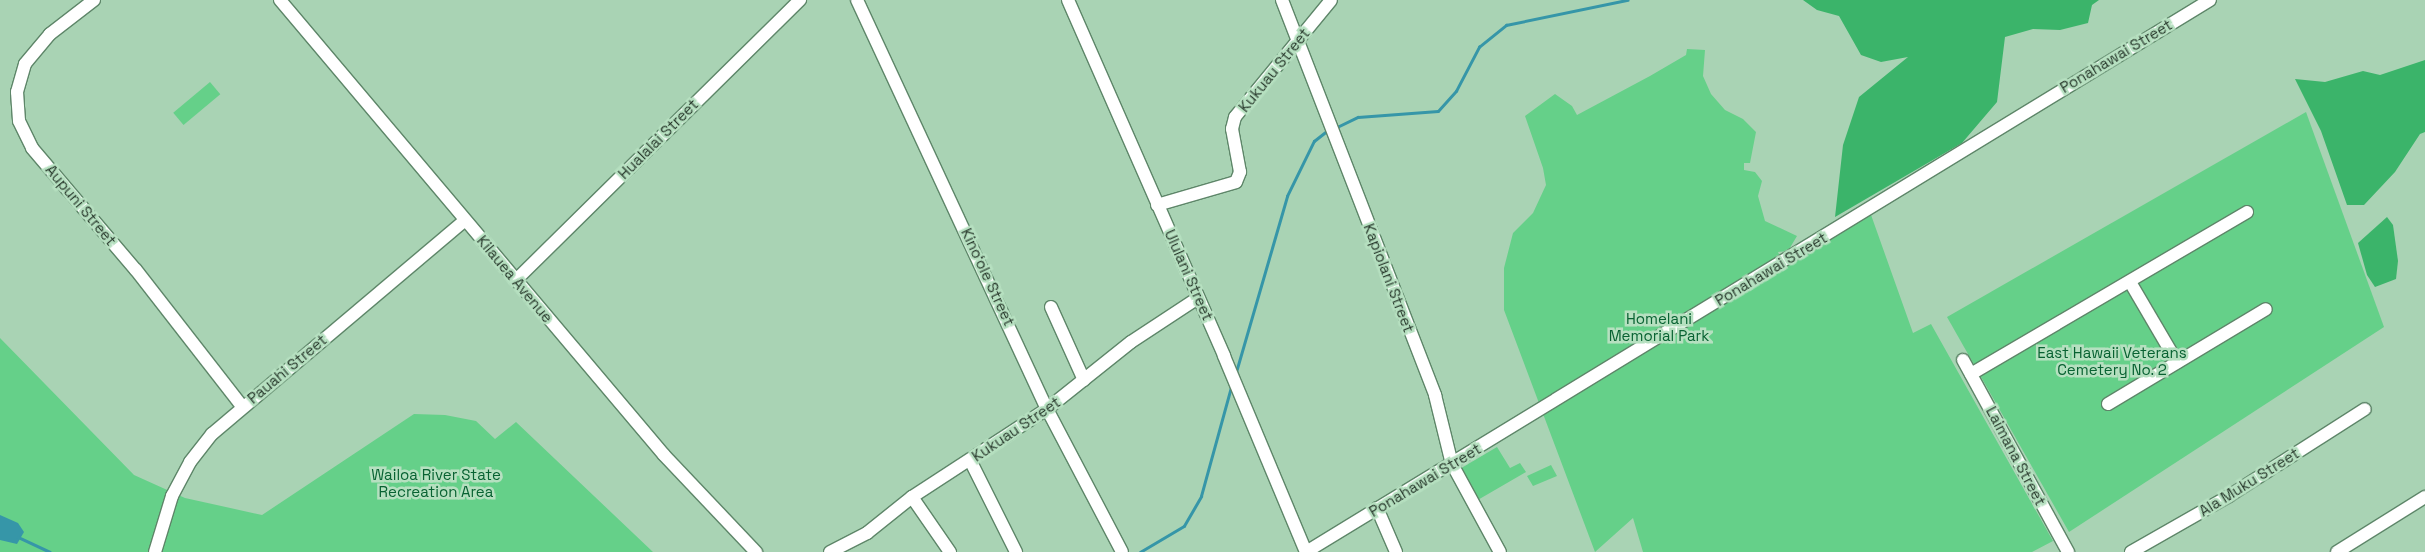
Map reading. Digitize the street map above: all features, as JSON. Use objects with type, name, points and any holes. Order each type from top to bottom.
[{"type":"street","name":"Aupuni Street","points":[[94,0],[50,34],[25,64],[16,92],[19,122],[32,148],[136,270],[242,406]]},
{"type":"street","name":"Kilauea Avenue","points":[[280,0],[671,464],[756,552]]},
{"type":"street","name":"Hualalai Street","points":[[516,280],[800,0]]},
{"type":"street","name":"Kinoʻole Street","points":[[857,0],[1047,409],[1121,549]]},
{"type":"street","name":"Ululani Street","points":[[1068,0],[1224,356],[1306,552]]},
{"type":"street","name":"Kapiolani Street","points":[[1282,0],[1434,395],[1452,464],[1500,552]]},
{"type":"street","name":"Kukuau Street","points":[[1158,205],[1236,182],[1240,172],[1232,132],[1234,121],[1331,0]]},
{"type":"street","name":"Ponahawai Street","points":[[1306,552],[2210,0]]},
{"type":"street","points":[[1971,374],[2247,212]]},
{"type":"street","name":"Pauahi Street","points":[[155,552],[168,507],[190,462],[212,434],[242,406],[464,220]]},
{"type":"street","points":[[2130,282],[2177,362]]},
{"type":"street","name":"Kukuau Street","points":[[830,552],[867,533],[912,497],[1047,409],[1131,342],[1198,298]]},
{"type":"street","points":[[1051,307],[1084,380]]},
{"type":"street","points":[[2108,404],[2266,309]]},
{"type":"street","name":"Laimana Street","points":[[1963,360],[2068,552]]},
{"type":"street","name":"Ala Muku Street","points":[[2131,552],[2229,496],[2365,409]]},
{"type":"street","points":[[970,460],[1016,552]]},
{"type":"street","points":[[912,497],[950,552]]},
{"type":"street","points":[[2337,552],[2425,497]]},
{"type":"street","points":[[1377,508],[1396,552]]},
{"type":"green space","points":[[1803,0],[2099,0],[2092,5],[2088,23],[2060,30],[2033,29],[2005,37],[1997,102],[1962,143],[1835,217],[1843,145],[1859,97],[1908,57],[1881,62],[1861,55],[1839,16],[1817,10]]},
{"type":"green space","name":"Homelani Memorial Park","points":[[1687,49],[1705,50],[1703,76],[1711,94],[1725,110],[1743,119],[1756,132],[1750,163],[1744,163],[1744,170],[1755,172],[1762,181],[1758,196],[1765,221],[1797,236],[1788,251],[1778,252],[1785,267],[1870,212],[1913,333],[1931,324],[2053,541],[2032,552],[1643,552],[1633,518],[1595,552],[1504,310],[1504,268],[1513,233],[1533,213],[1546,185],[1543,168],[1525,116],[1555,94],[1572,106],[1577,115],[1686,55]]},
{"type":"green space","points":[[2425,60],[2425,132],[2420,134],[2395,172],[2364,205],[2347,205],[2321,131],[2295,79],[2325,82],[2363,71],[2380,75]]},
{"type":"green space","points":[[210,82],[220,94],[184,125],[173,113]]},
{"type":"green space","name":"East Hawaii Veterans Cemetery No. 2","points":[[2306,112],[2384,327],[2069,532],[1947,317]]},
{"type":"green space","points":[[2387,217],[2393,225],[2398,261],[2396,279],[2375,287],[2367,275],[2358,243]]},
{"type":"green space","name":"Wailoa River State Recreation Area","points":[[0,338],[134,475],[185,498],[262,515],[414,414],[445,415],[476,421],[495,439],[516,422],[653,552],[0,552]]},
{"type":"green space","points":[[1497,447],[1510,468],[1520,463],[1526,472],[1476,501],[1458,470]]},
{"type":"green space","points":[[1551,465],[1557,476],[1533,486],[1527,476]]},
{"type":"water","points":[[0,515],[18,523],[24,532],[17,544],[0,540]]},
{"type":"waterway","points":[[1335,128],[1358,117],[1438,111],[1456,91],[1479,47],[1506,25],[1627,0]]},
{"type":"waterway","points":[[1236,372],[1287,196],[1314,141],[1327,131]]},
{"type":"waterway","points":[[1140,552],[1184,526],[1201,496],[1231,387]]},
{"type":"waterway","points":[[18,537],[50,552]]}]
